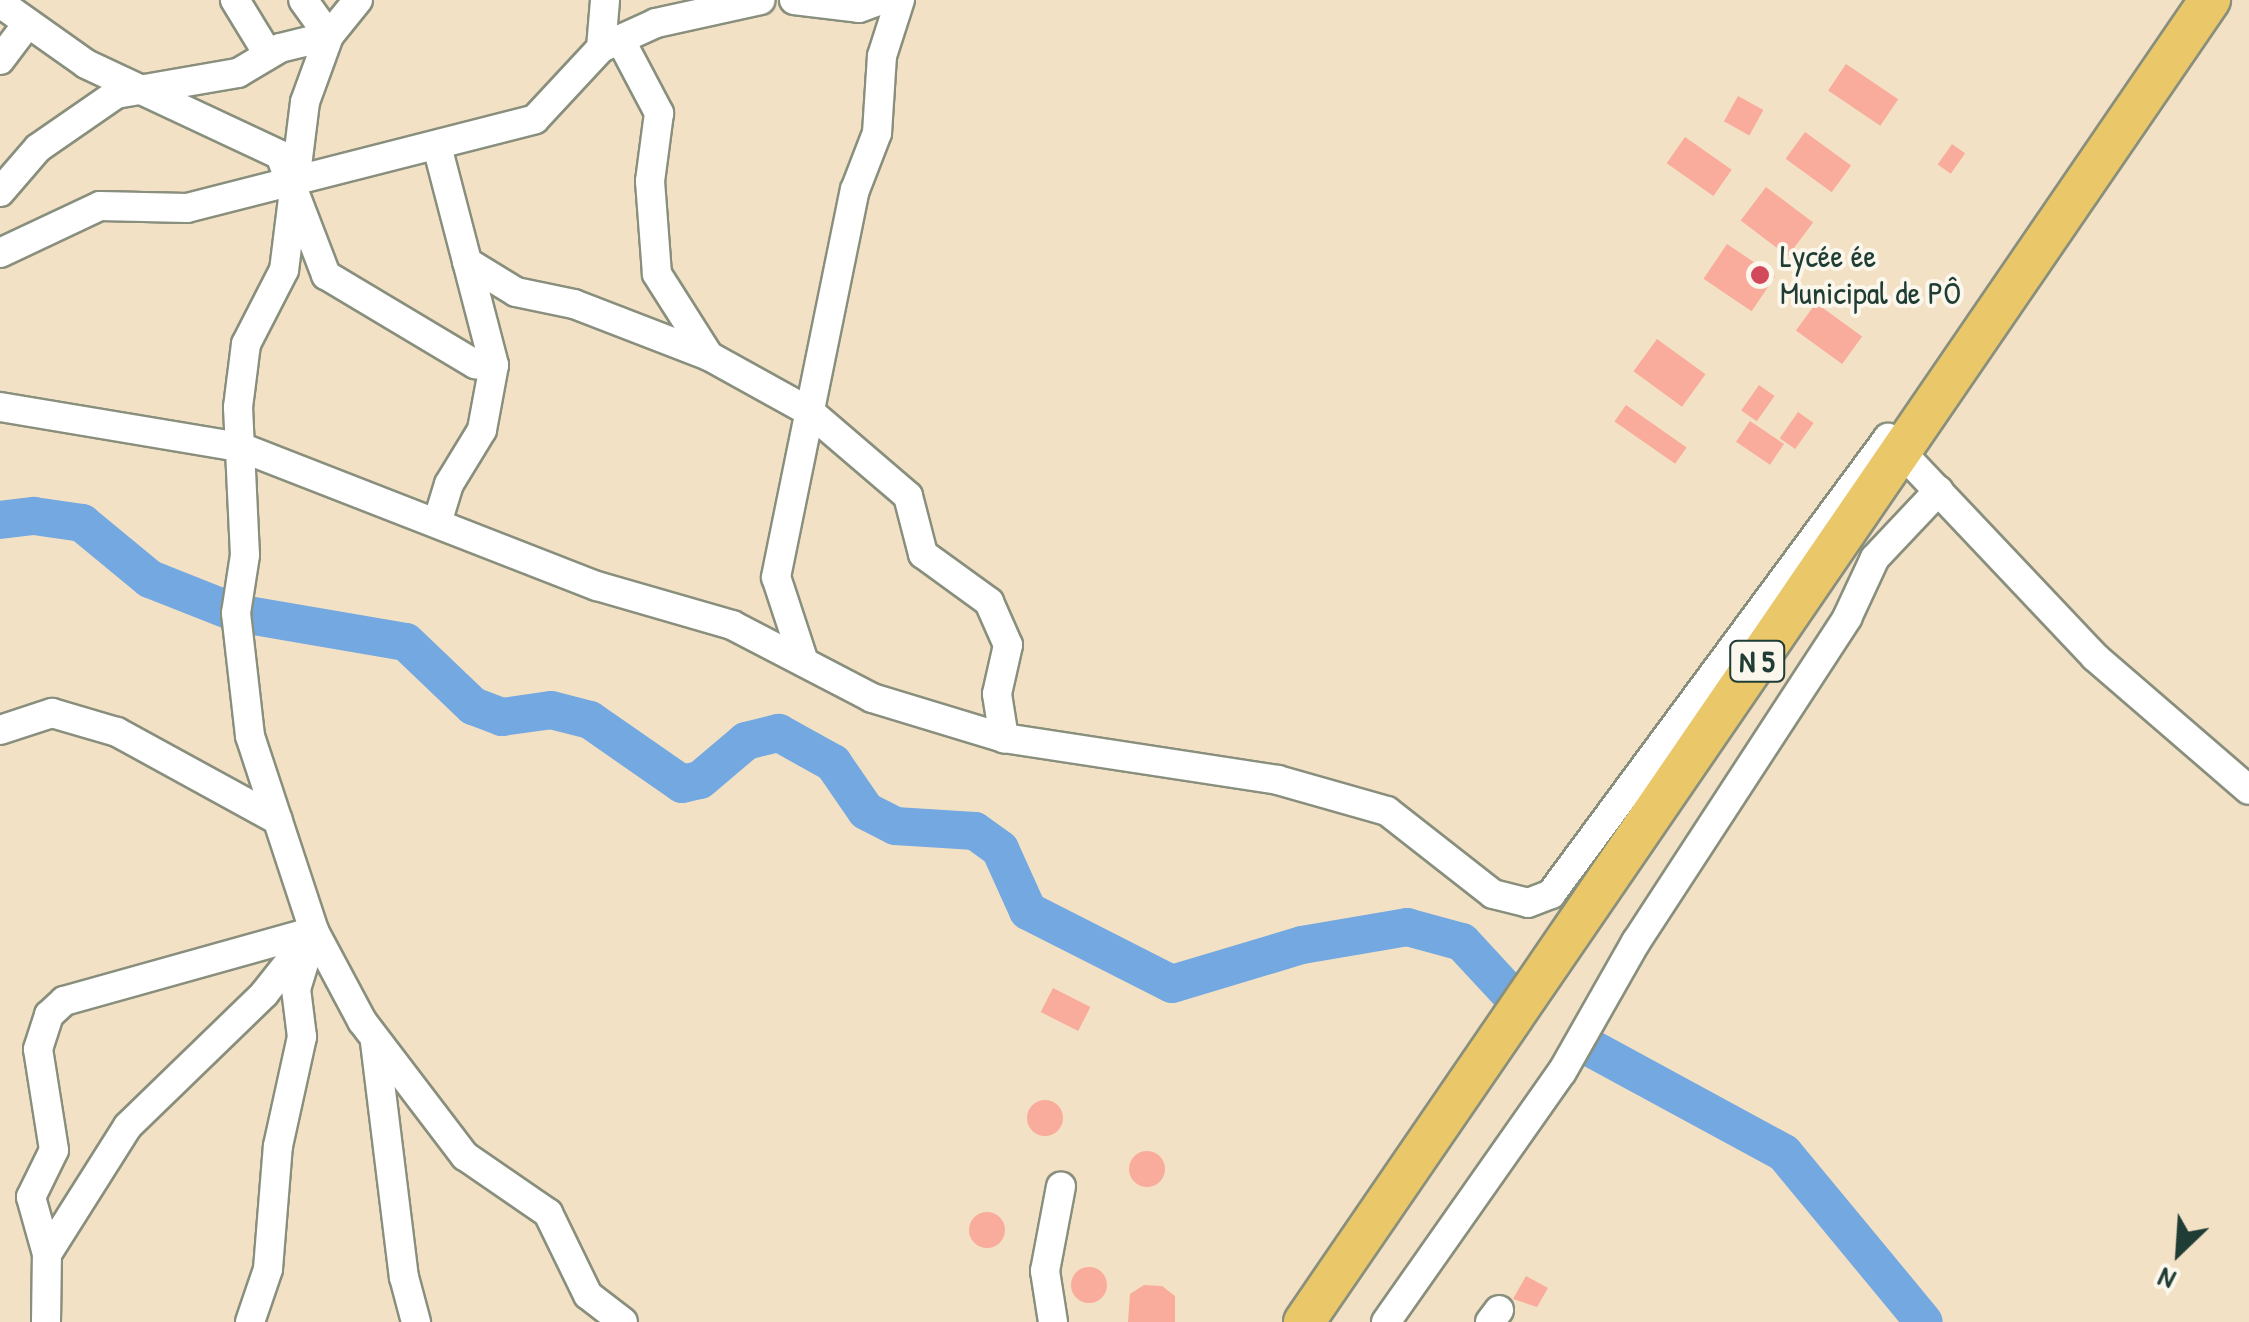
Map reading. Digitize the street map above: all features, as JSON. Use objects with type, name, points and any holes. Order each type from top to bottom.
[{"type":"highway","name":"N 5","points":[[1304,1322],[2210,0]]},
{"type":"street","points":[[235,0],[268,54]]},
{"type":"street","points":[[302,0],[329,36]]},
{"type":"street","points":[[358,0],[329,36],[305,102],[284,270],[246,344],[240,446],[245,555],[236,613],[250,736],[314,931],[375,1038],[465,1156],[548,1214],[588,1295],[624,1322]]},
{"type":"street","points":[[605,0],[611,44],[659,113],[650,181],[657,274],[709,356]]},
{"type":"street","points":[[0,253],[100,206],[186,208],[535,120],[611,44],[656,23],[761,0]]},
{"type":"street","points":[[794,0],[858,8],[881,0]]},
{"type":"street","points":[[804,662],[776,577],[855,190],[877,132],[882,56],[900,0]]},
{"type":"street","points":[[0,2],[86,64],[280,155],[295,183],[326,275],[475,364],[494,366]]},
{"type":"street","points":[[0,60],[28,22]]},
{"type":"street","points":[[0,192],[38,148],[116,94],[238,73],[268,54],[329,36]]},
{"type":"street","points":[[437,146],[494,366],[482,430],[450,484],[437,524]]},
{"type":"street","points":[[466,262],[516,292],[574,304],[709,356],[810,412],[908,496],[922,554],[989,602],[1008,645],[997,694],[1004,738]]},
{"type":"street","points":[[0,406],[240,446],[596,586],[732,625],[872,698],[1004,738],[1278,780],[1387,811],[1493,894],[1528,903],[1551,894],[1888,438],[2095,657],[2249,790]]},
{"type":"street","points":[[1386,1322],[1562,1072],[1636,942],[1848,618],[1875,558],[1939,490]]},
{"type":"street","points":[[0,730],[52,713],[117,732],[278,820]]},
{"type":"street","points":[[46,1322],[47,1254],[31,1197],[54,1150],[38,1049],[49,1015],[64,1001],[314,931]]},
{"type":"street","points":[[47,1254],[128,1126],[264,994],[314,931]]},
{"type":"street","points":[[250,1322],[268,1269],[278,1146],[302,1037],[296,990],[314,931]]},
{"type":"street","points":[[375,1038],[404,1277],[416,1322]]},
{"type":"street","points":[[1053,1322],[1044,1271],[1061,1186]]},
{"type":"building","points":[[1846,64],[1898,99],[1880,126],[1828,91]]},
{"type":"building","points":[[1738,96],[1763,110],[1749,135],[1724,121]]},
{"type":"building","points":[[1805,132],[1851,166],[1832,192],[1786,159]]},
{"type":"building","points":[[1685,137],[1732,170],[1713,196],[1667,163]]},
{"type":"building","points":[[1952,144],[1965,153],[1951,174],[1938,164]]},
{"type":"building","points":[[1766,187],[1813,223],[1788,256],[1741,221]]},
{"type":"building","points":[[1727,244],[1775,276],[1752,311],[1704,279]]},
{"type":"building","points":[[1816,303],[1862,337],[1842,364],[1796,331]]},
{"type":"building","points":[[1657,339],[1706,374],[1682,407],[1633,371]]},
{"type":"building","points":[[1759,385],[1775,396],[1757,421],[1741,410]]},
{"type":"building","points":[[1626,405],[1687,447],[1675,464],[1615,421]]},
{"type":"building","points":[[1798,412],[1814,423],[1795,449],[1780,438]]},
{"type":"building","points":[[1750,421],[1784,444],[1770,465],[1736,442]]},
{"type":"building","points":[[1053,988],[1090,1007],[1078,1031],[1041,1012]]},
{"type":"building","points":[[1045,1100],[1057,1106],[1063,1118],[1057,1130],[1045,1136],[1033,1130],[1027,1118],[1033,1106]]},
{"type":"building","points":[[1147,1151],[1159,1157],[1165,1169],[1159,1181],[1147,1187],[1135,1181],[1129,1169],[1135,1157]]},
{"type":"building","points":[[987,1212],[999,1218],[1005,1230],[999,1242],[987,1248],[975,1242],[969,1230],[975,1218]]},
{"type":"building","points":[[1089,1267],[1101,1273],[1107,1285],[1101,1297],[1089,1303],[1077,1297],[1071,1285],[1077,1273]]},
{"type":"building","points":[[1526,1276],[1548,1288],[1537,1307],[1513,1299]]},
{"type":"building","points":[[1144,1285],[1162,1286],[1175,1296],[1175,1322],[1128,1322],[1130,1294]]},
{"type":"waterway","points":[[0,520],[34,516],[82,523],[150,579],[236,613],[406,642],[473,706],[502,717],[551,710],[590,720],[682,784],[700,780],[746,741],[779,733],[833,763],[866,811],[895,826],[975,831],[1000,849],[1028,911],[1172,984],[1302,945],[1407,927],[1462,942],[1511,995]]},
{"type":"waterway","points":[[1587,1046],[1784,1153],[1924,1322]]},
{"type":"place","name":"Lycée ée Municipal de PÔ","points":[[1760,275]]}]
